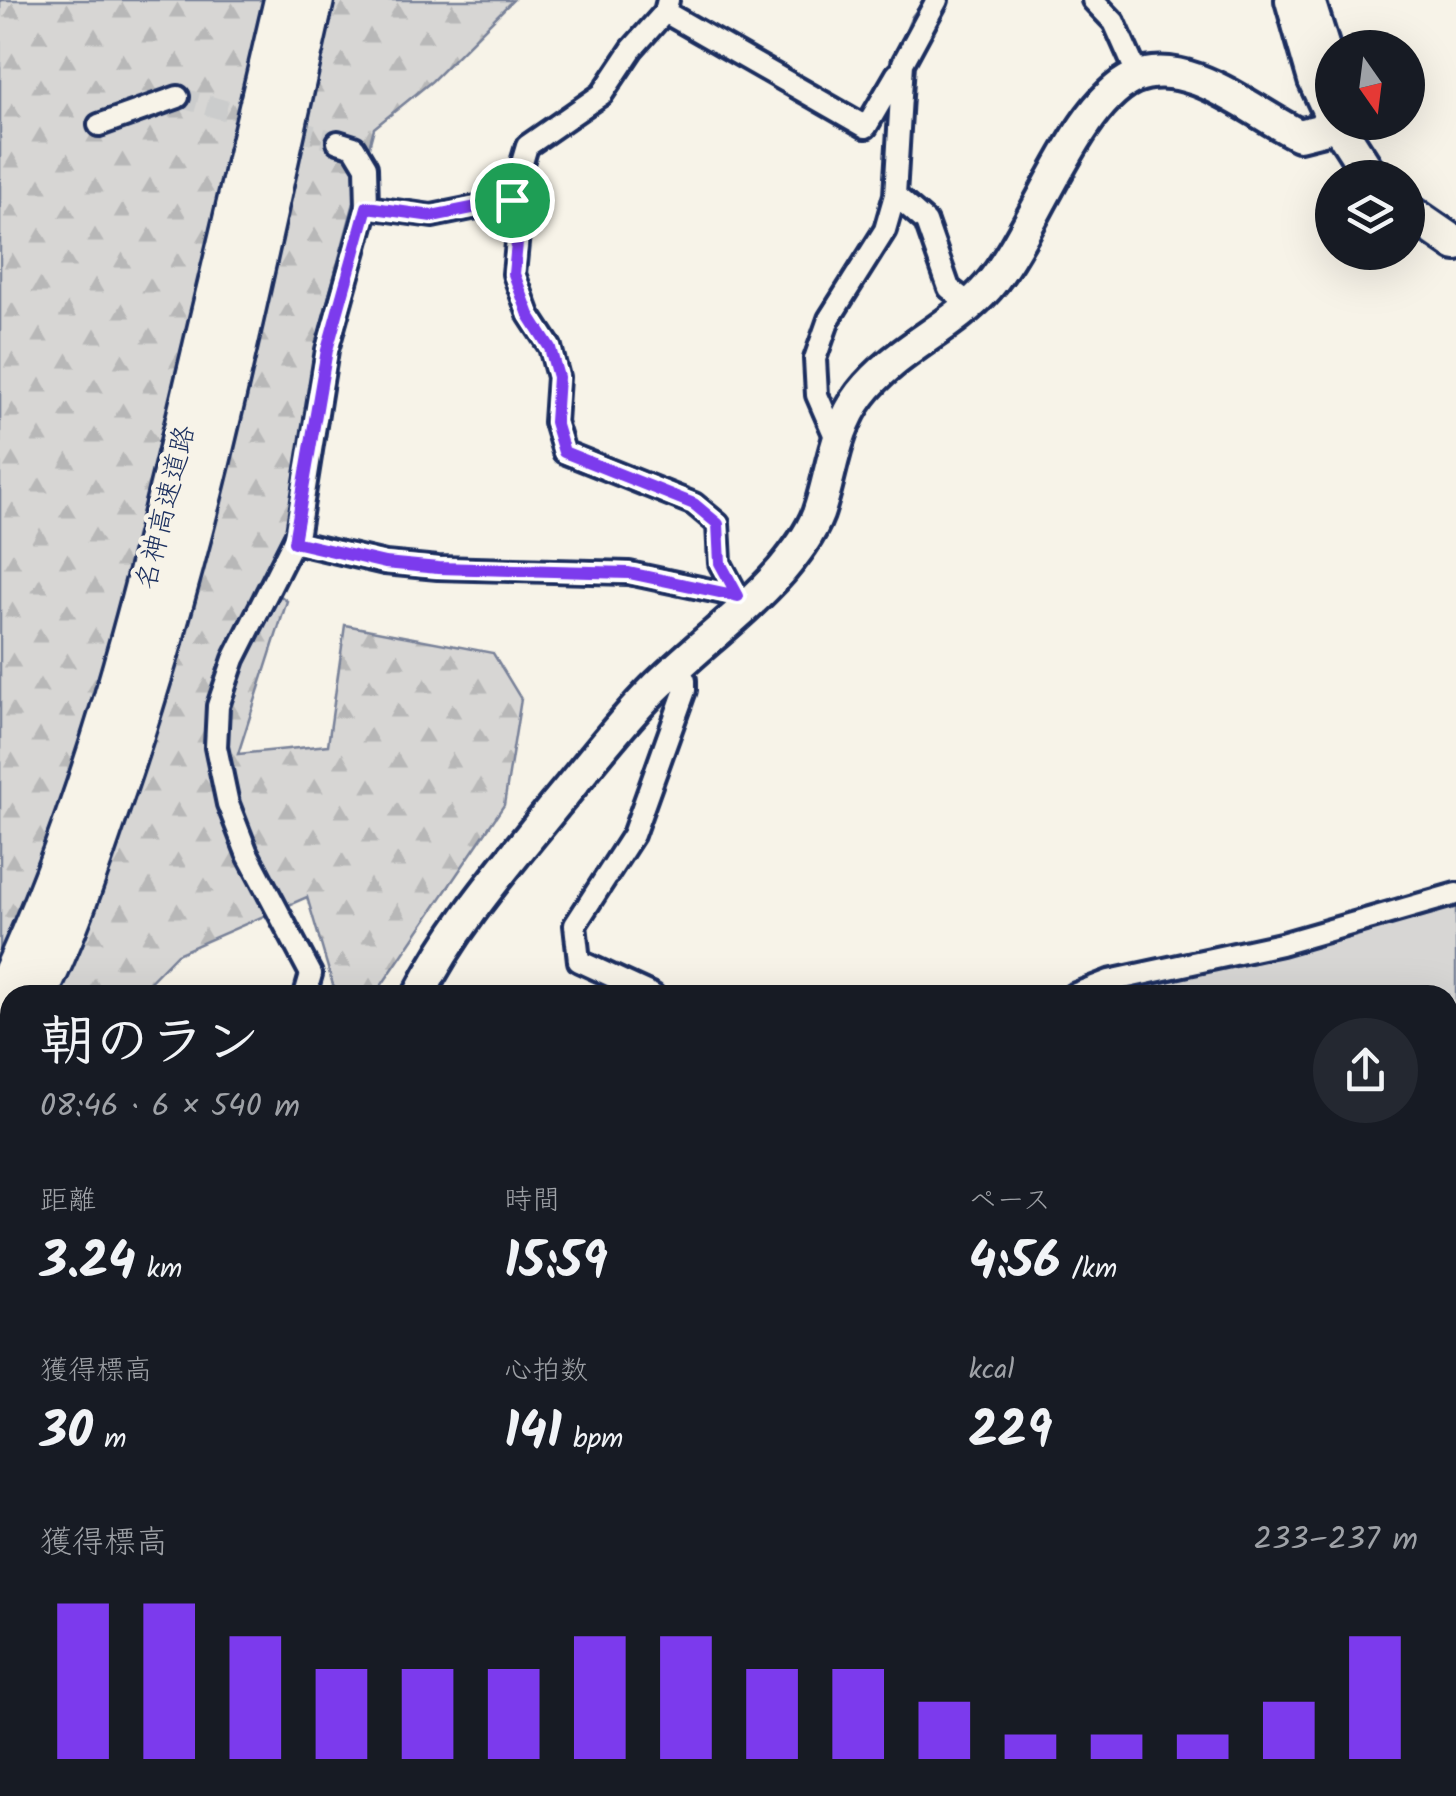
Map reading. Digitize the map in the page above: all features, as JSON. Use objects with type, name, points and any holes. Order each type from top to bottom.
[{"type":"highway","name":"名神高速道路","points":[[7,985],[56,866],[110,714],[159,534],[284,0]]},
{"type":"highway","name":"名神高速道路","points":[[42,985],[139,722],[191,542],[314,0]]},
{"type":"main road","points":[[1292,0],[1304,50],[1315,75]]},
{"type":"main road","points":[[1425,223],[1456,244]]},
{"type":"street","points":[[745,598],[720,563],[718,524],[694,504],[564,452],[555,422],[558,377],[550,348],[529,315],[514,274],[518,233],[512,200],[528,146],[602,94],[666,6],[866,127],[937,0]]},
{"type":"street","points":[[1093,0],[1114,22],[1138,76]]},
{"type":"street","points":[[1314,0],[1323,30]]},
{"type":"street","points":[[837,441],[818,395],[814,359],[829,318],[884,230],[895,195],[903,63]]},
{"type":"street","points":[[423,985],[442,950],[498,874],[639,706],[805,540],[817,516],[846,416],[880,374],[971,305],[1020,246],[1089,118],[1112,91],[1138,76],[1186,76],[1343,160]]},
{"type":"street","points":[[99,125],[178,97]]},
{"type":"street","points":[[1300,134],[1315,131]]},
{"type":"street","points":[[307,985],[311,974],[248,853],[228,804],[216,747],[218,706],[234,659],[294,542],[327,350],[367,207],[366,167],[354,148],[338,142]]},
{"type":"street","points":[[895,195],[926,222],[949,288],[971,305]]},
{"type":"street","points":[[367,207],[432,216],[512,200]]},
{"type":"street","points":[[294,542],[385,563],[438,568],[629,573],[745,598]]},
{"type":"street","points":[[631,985],[579,962],[575,925],[634,835],[684,690],[685,680],[676,669]]},
{"type":"street","points":[[1099,985],[1281,944],[1456,894]]},
{"type":"green space","points":[[0,0],[513,0],[432,81],[374,128],[319,333],[289,534],[264,583],[287,601],[238,754],[328,745],[345,625],[493,653],[521,699],[504,805],[382,985],[333,985],[307,897],[177,954],[147,985],[0,985]]},
{"type":"green space","points":[[1456,906],[1456,985],[1155,985]]},
{"type":"waterway","points":[[897,55],[913,17],[926,0]]},
{"type":"tunnel","points":[[178,97],[338,142]]},
{"type":"route","points":[[512,200],[518,233],[514,274],[529,315],[550,348],[558,377],[555,422],[564,452],[694,504],[718,524],[720,563],[738,596],[629,573],[385,563],[294,542],[327,350],[367,207],[432,216],[512,200]]}]
